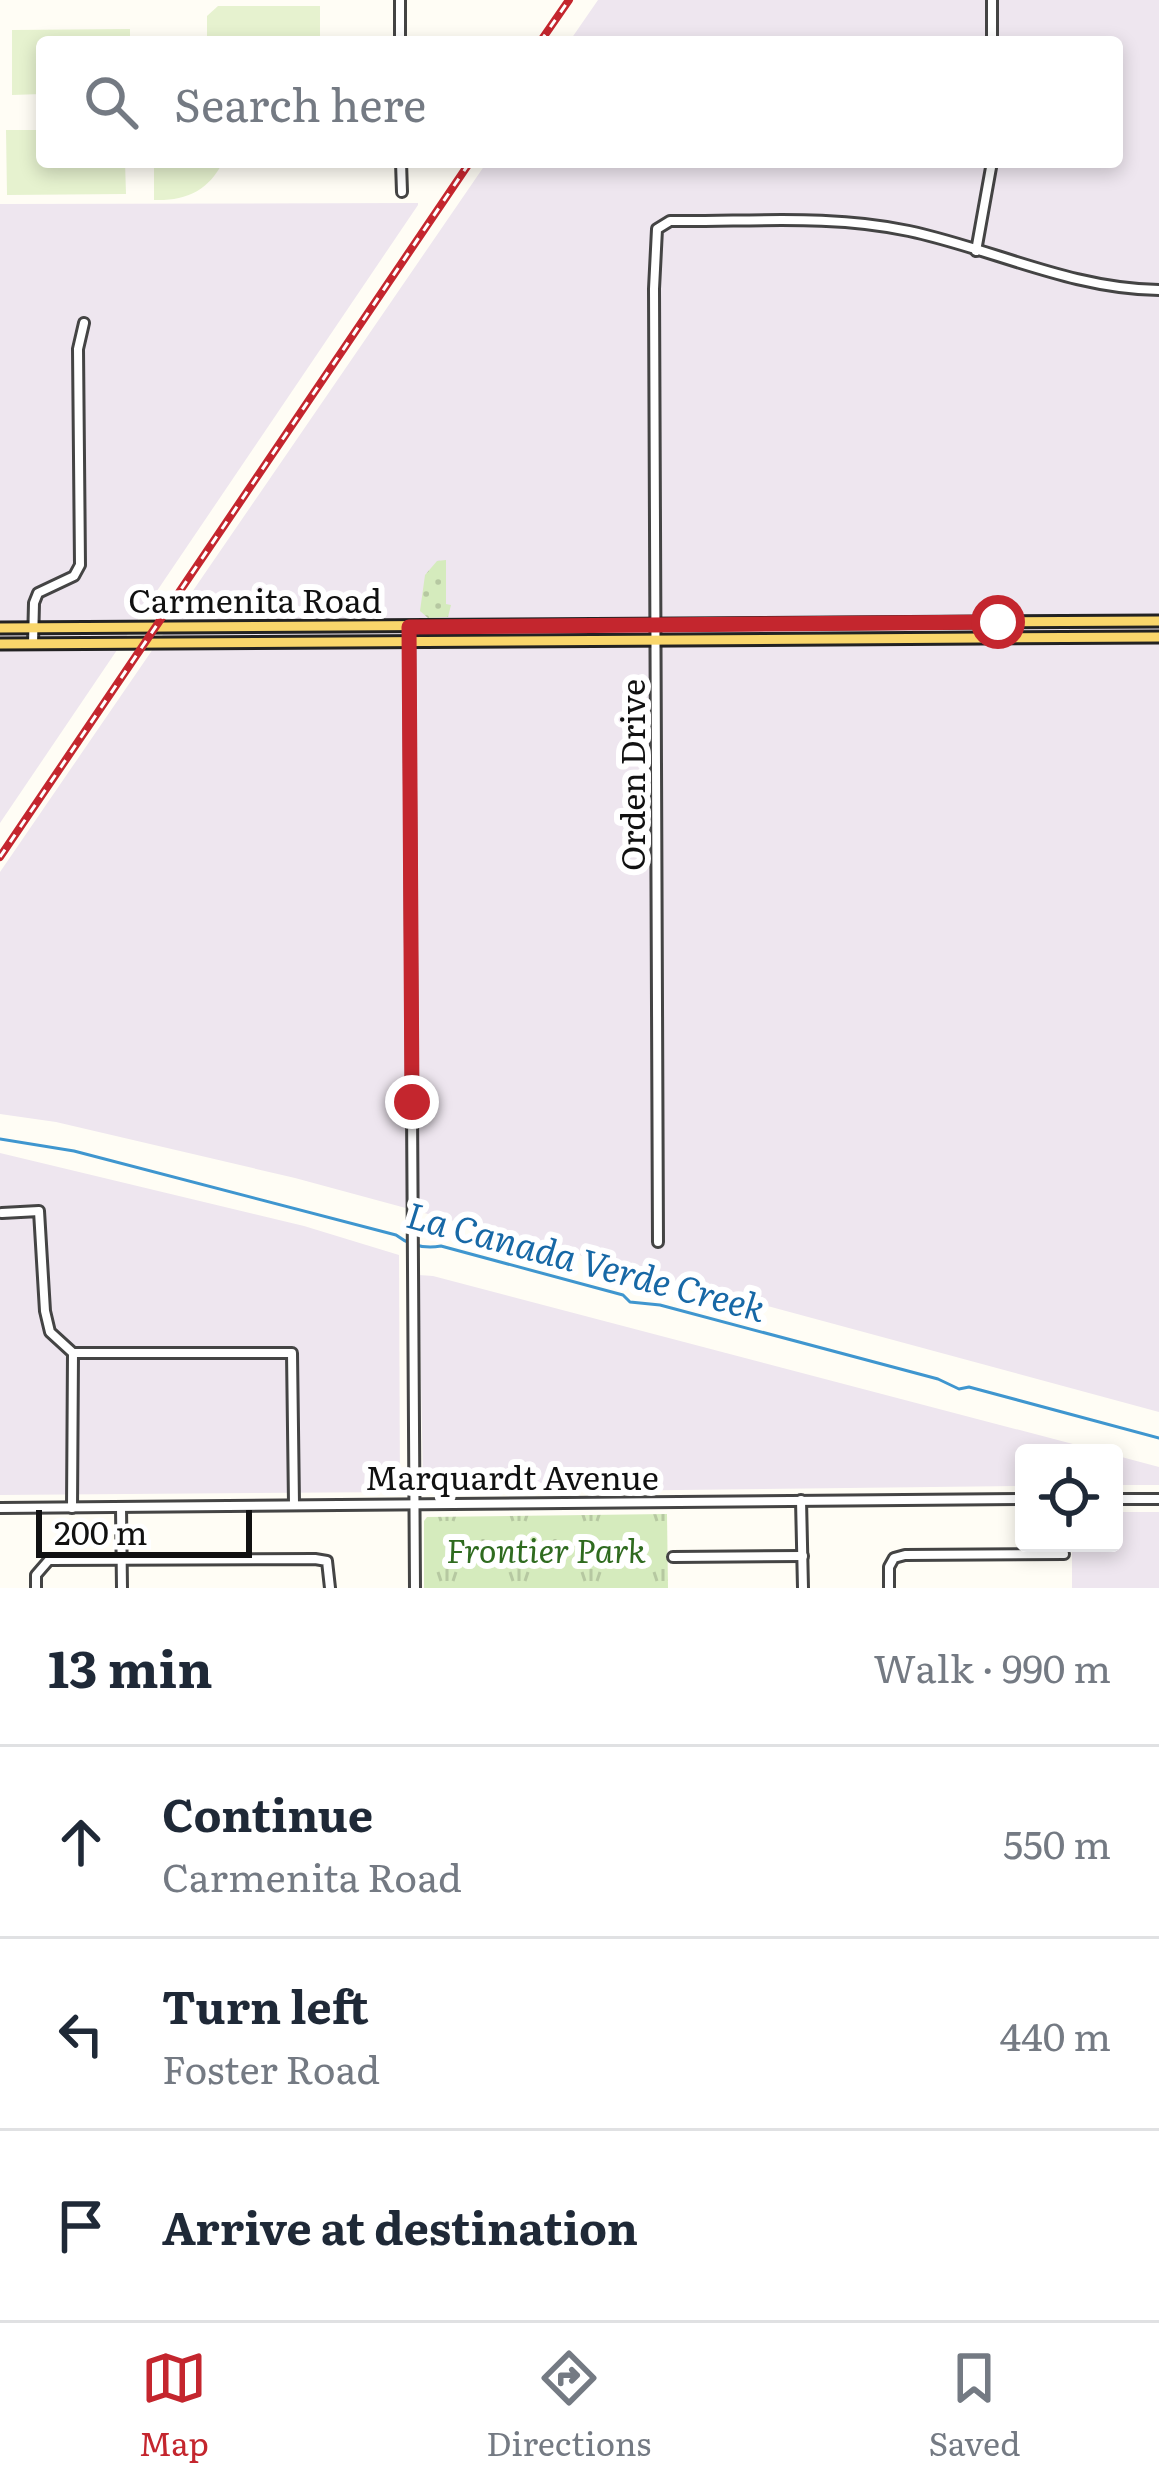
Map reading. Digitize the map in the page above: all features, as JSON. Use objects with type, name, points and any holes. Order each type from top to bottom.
[{"type":"main road","name":"Carmenita Road","points":[[0,628],[1159,621]]},
{"type":"main road","points":[[854,623],[854,639]]},
{"type":"main road","name":"Carmenita Road","points":[[0,644],[1159,637]]},
{"type":"street","points":[[400,0],[400,36]]},
{"type":"street","points":[[992,0],[992,36]]},
{"type":"street","points":[[401,168],[401,192]]},
{"type":"street","points":[[991,168],[976,251],[1099,285],[1159,290]]},
{"type":"street","name":"Orden Drive","points":[[658,1242],[654,235],[670,221],[846,222],[912,231],[976,251]]},
{"type":"street","points":[[33,644],[38,593],[74,577],[80,565],[78,349],[84,323]]},
{"type":"street","points":[[409,627],[415,1588]]},
{"type":"street","points":[[2,1213],[39,1211],[50,1332],[73,1353],[292,1353],[294,1504]]},
{"type":"street","points":[[72,1508],[73,1353]]},
{"type":"street","name":"Marquardt Avenue","points":[[0,1508],[1015,1499]]},
{"type":"street","points":[[1123,1499],[1159,1499]]},
{"type":"street","points":[[801,1500],[803,1588]]},
{"type":"street","points":[[121,1507],[122,1588]]},
{"type":"street","points":[[889,1588],[889,1567],[894,1558],[905,1555],[1064,1554]]},
{"type":"street","points":[[673,1556],[803,1556]]},
{"type":"street","points":[[36,1588],[40,1566],[49,1560],[327,1562],[330,1588]]},
{"type":"shaded area","points":[[598,0],[1159,0],[1159,1412],[295,1178],[56,1122],[0,1114],[0,872],[483,168],[1123,168],[1123,36],[573,36]]},
{"type":"shaded area","points":[[0,204],[418,205],[0,823]]},
{"type":"shaded area","points":[[0,1153],[304,1226],[399,1255],[400,1492],[0,1495]]},
{"type":"shaded area","points":[[419,1275],[1073,1444],[1015,1444],[1015,1486],[432,1493],[423,1483]]},
{"type":"shaded area","points":[[1123,1457],[1159,1467],[1159,1485],[1123,1485]]},
{"type":"shaded area","points":[[1123,1512],[1159,1512],[1159,1588],[1072,1588],[1072,1552],[1123,1552]]},
{"type":"green space","points":[[218,6],[320,6],[320,36],[207,36],[207,16]]},
{"type":"green space","points":[[130,29],[130,36],[36,36],[36,94],[12,95],[12,30]]},
{"type":"green space","points":[[6,130],[36,130],[36,168],[125,168],[126,194],[7,195]]},
{"type":"green space","points":[[154,168],[219,168],[195,192],[154,200]]},
{"type":"green space","points":[[446,560],[448,617],[428,618],[420,611],[425,575],[437,561]]},
{"type":"green space","name":"Frontier Park","points":[[667,1514],[668,1588],[424,1588],[427,1517]]},
{"type":"waterway","name":"La Canada Verde Creek","points":[[0,1139],[74,1151],[396,1235],[417,1245],[441,1246],[623,1295],[630,1302],[660,1305],[938,1379],[959,1389],[969,1387],[1159,1438]]},
{"type":"railway","points":[[544,36],[569,0]]},
{"type":"railway","points":[[0,857],[466,168]]},
{"type":"route","points":[[412,1102],[409,627],[998,622]]}]
